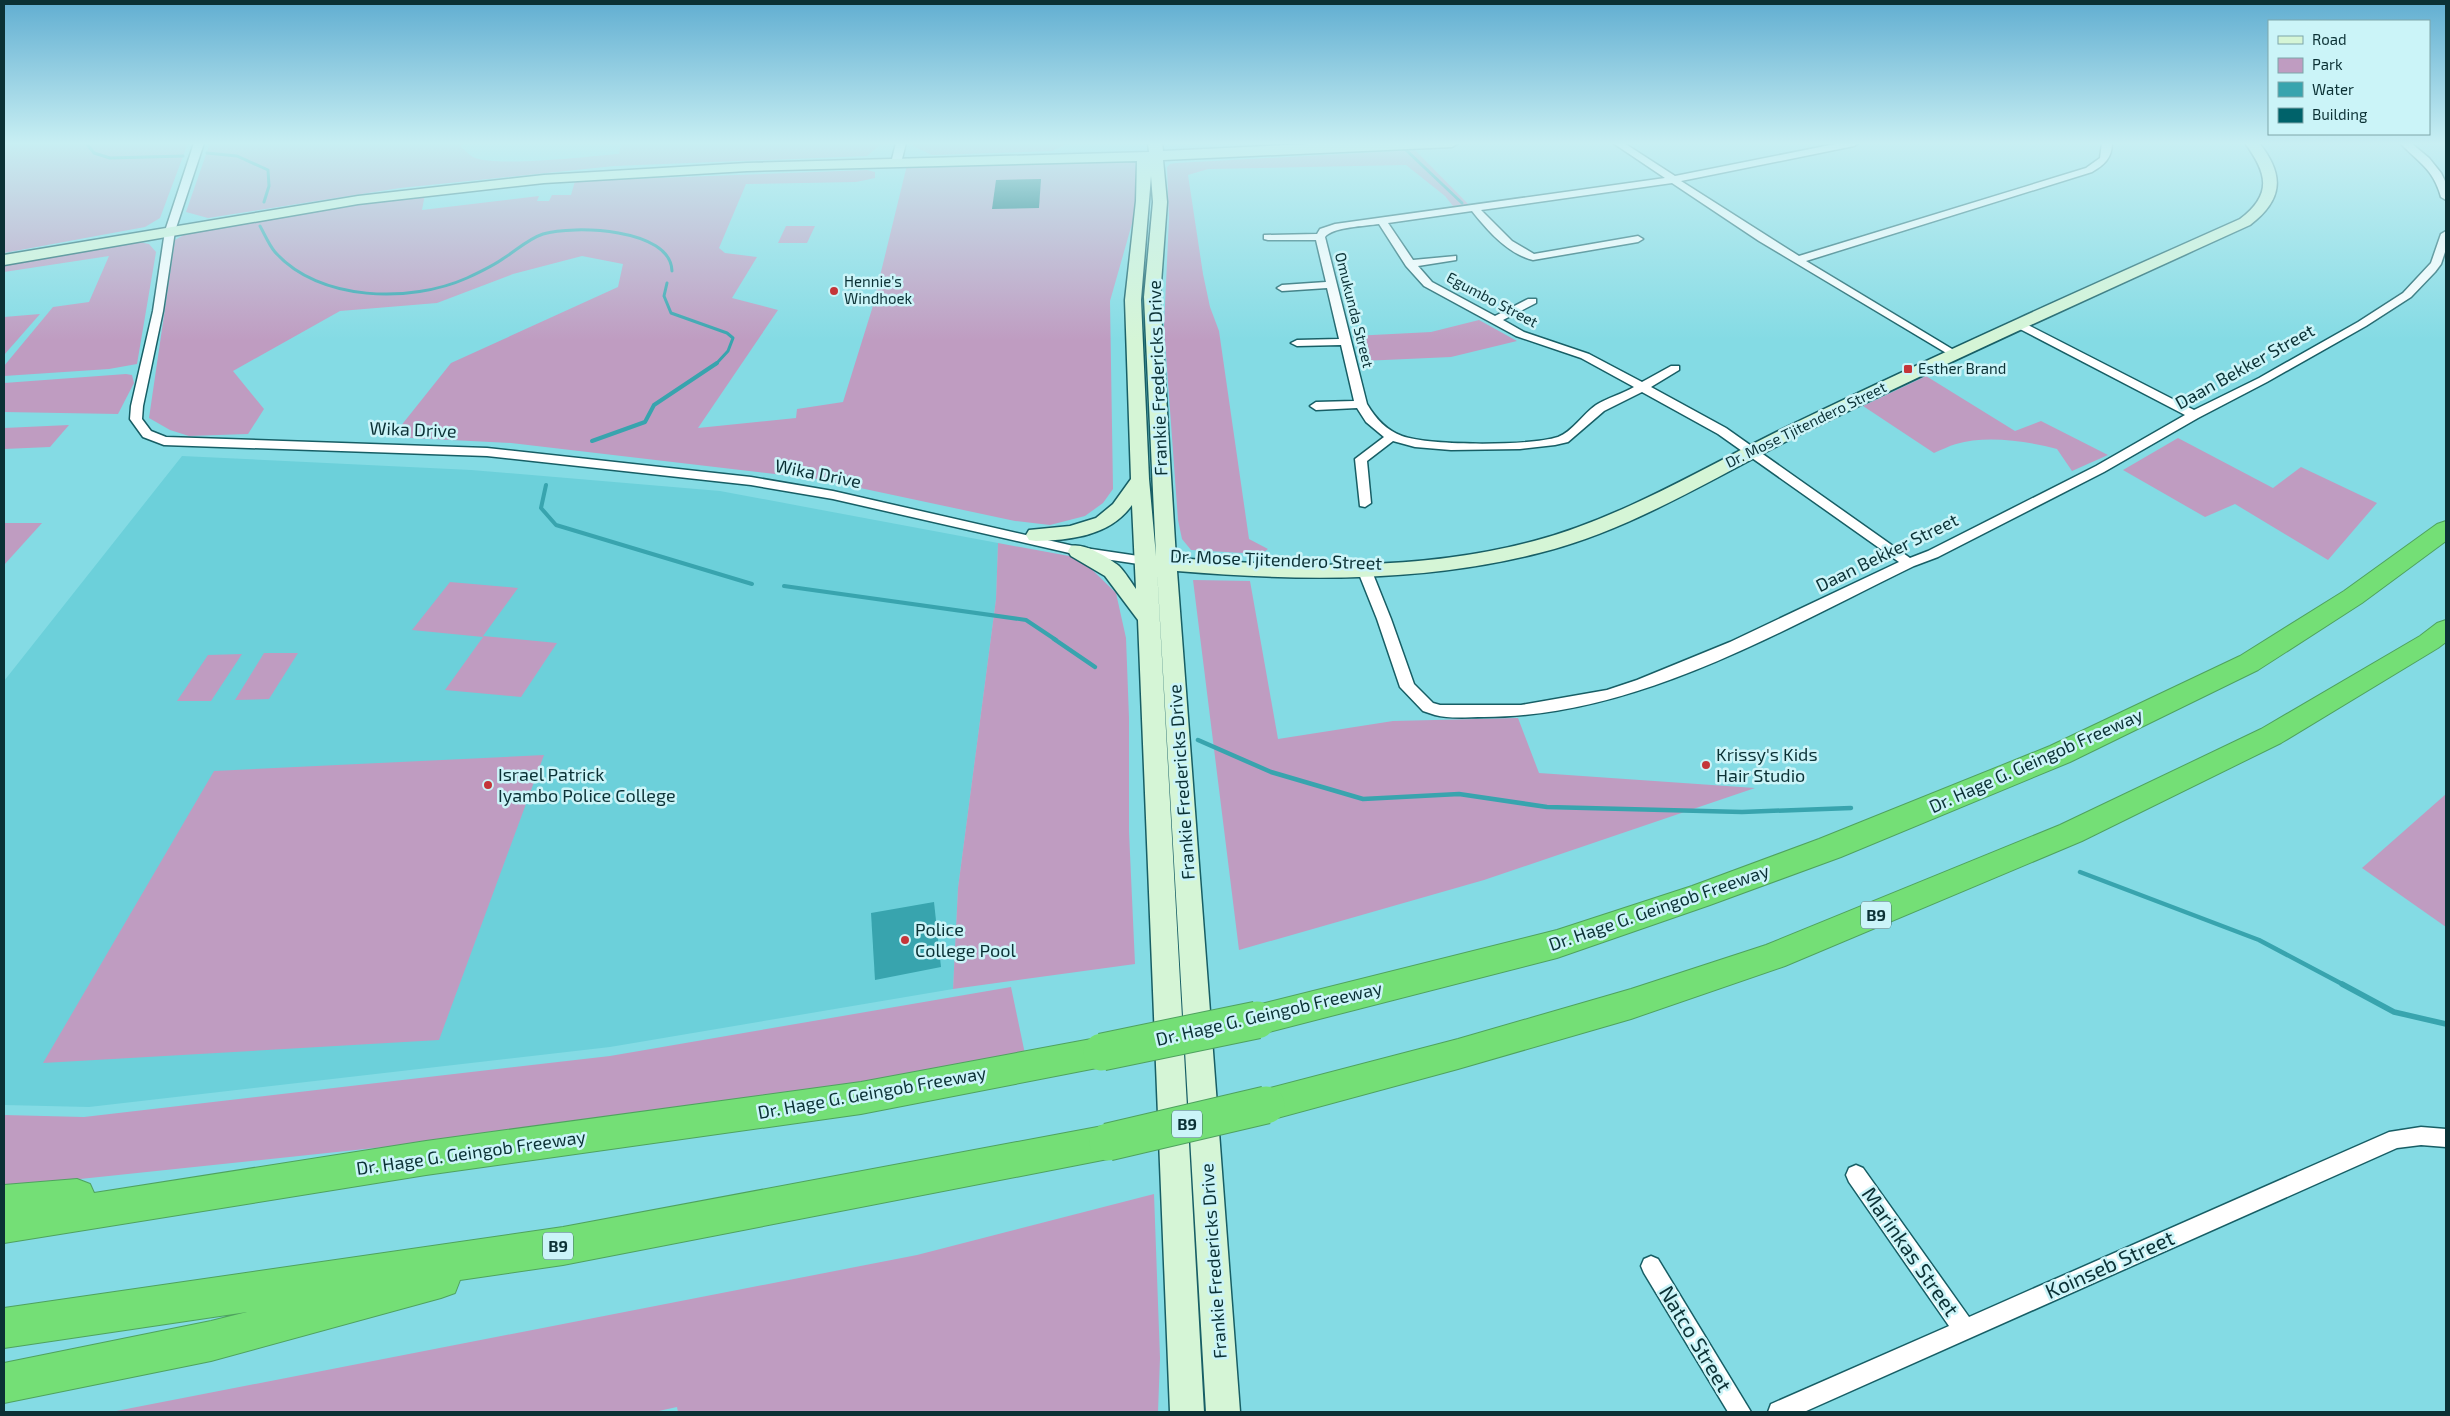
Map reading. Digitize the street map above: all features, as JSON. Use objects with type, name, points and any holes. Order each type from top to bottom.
[{"type":"highway","points":[[2420,548],[2446,517]]},
{"type":"highway","name":"Dr. Hage G. Geingob Freeway","points":[[4,1225],[426,1158],[861,1098],[1257,1020],[1557,944],[1699,896],[1858,837],[2060,754],[2249,664],[2353,597],[2446,529]]},
{"type":"highway","name":"B9","points":[[4,1328],[563,1246],[1108,1142],[1266,1105],[1458,1054],[1621,1007],[1783,953],[2071,833],[2271,736],[2429,642],[2446,629]]},
{"type":"highway","points":[[4,1202],[286,1180]]},
{"type":"highway","points":[[4,1383],[210,1341],[563,1246]]},
{"type":"main road","points":[[4,260],[303,209]]},
{"type":"main road","name":"Frankie Fredericks Drive","points":[[1142,209],[1133,300],[1140,479],[1156,558],[1148,619],[1187,1412]]},
{"type":"main road","name":"Frankie Fredericks Drive","points":[[1159,209],[1152,296],[1156,558],[1223,1412]]},
{"type":"main road","name":"Dr. Mose Tjitendero Street","points":[[1156,558],[1276,570],[1407,566],[1494,557],[1578,535],[1616,520],[1751,450],[1953,354],[2251,218],[2259,209]]},
{"type":"main road","points":[[1036,535],[1078,530],[1107,519],[1119,510],[1140,479]]},
{"type":"main road","points":[[1078,551],[1112,571],[1148,619]]},
{"type":"street","name":"Wika Drive","points":[[177,209],[170,231],[158,311],[137,406],[136,419],[146,434],[153,438],[176,443],[254,443],[449,450],[556,458],[752,481],[886,507],[1078,551],[1156,558]]},
{"type":"street","name":"Omukunda Street","points":[[1466,209],[1331,228],[1324,231],[1320,237],[1330,285],[1361,404],[1370,422],[1393,436],[1414,444],[1442,447],[1555,441],[1564,439],[1600,408],[1640,387]]},
{"type":"street","points":[[1475,209],[1485,222],[1524,254],[1533,257],[1638,239]]},
{"type":"street","points":[[1717,209],[1953,354]]},
{"type":"street","points":[[1798,260],[1963,209]]},
{"type":"street","name":"Egumbo Street","points":[[1382,220],[1410,264],[1428,284],[1520,334],[1585,356],[1722,431],[1909,563]]},
{"type":"street","name":"Daan Bekker Street","points":[[1363,567],[1384,619],[1400,672],[1407,687],[1417,699],[1428,707],[1440,711],[1521,711],[1577,703],[1642,684],[1735,646],[1909,563],[1933,554],[2100,469],[2194,415],[2263,380],[2362,324],[2408,295],[2436,264],[2446,234]]},
{"type":"street","points":[[1268,237],[1320,237]]},
{"type":"street","points":[[1410,264],[1452,258]]},
{"type":"street","points":[[1282,288],[1330,285]]},
{"type":"street","points":[[1494,321],[1532,301]]},
{"type":"street","points":[[2020,325],[2194,415]]},
{"type":"street","points":[[1297,343],[1345,342]]},
{"type":"street","points":[[1640,387],[1675,368]]},
{"type":"street","points":[[1316,406],[1361,404]]},
{"type":"street","points":[[1365,503],[1361,458],[1393,436]]},
{"type":"street","name":"Wika Drive","points":[[886,507],[921,512],[1156,558]]},
{"type":"street","name":"Koinseb Street","points":[[1779,1412],[2396,1139],[2421,1136],[2446,1138]]},
{"type":"street","name":"Marinkas Street","points":[[1856,1175],[1964,1329]]},
{"type":"street","name":"Natco Street","points":[[1651,1266],[1740,1412]]},
{"type":"shaded area","name":"Israel Patrick Iyambo Police College","points":[[182,456],[471,470],[720,491],[998,543],[996,599],[958,888],[953,989],[610,1047],[89,1107],[4,1105],[4,681]]},
{"type":"green space","points":[[4,209],[163,209],[160,218],[145,227],[4,253]]},
{"type":"green space","points":[[187,209],[265,209],[208,218],[186,212]]},
{"type":"green space","points":[[327,209],[735,209],[719,248],[725,253],[757,257],[732,298],[778,310],[698,428],[796,418],[797,409],[843,402],[872,309],[896,209],[1136,209],[1110,301],[1113,489],[1103,503],[1085,516],[1050,525],[1015,521],[818,479],[511,443],[392,437],[451,363],[618,287],[623,264],[582,256],[513,274],[437,303],[340,311],[233,371],[264,409],[248,434],[189,436],[170,430],[149,418],[175,240],[192,230]]},
{"type":"green space","points":[[1169,209],[1193,209],[1203,274],[1210,307],[1219,331],[1249,539],[1268,549],[1261,554],[1191,550],[1182,539],[1178,520],[1164,327]]},
{"type":"green space","points":[[786,226],[815,226],[807,243],[778,243]]},
{"type":"green space","points":[[139,242],[149,244],[156,252],[137,364],[109,369],[4,376],[4,366],[53,307],[89,302],[109,256],[4,272],[4,265]]},
{"type":"green space","points":[[40,314],[4,355],[4,317]]},
{"type":"green space","points":[[1479,320],[1517,341],[1451,357],[1362,361],[1353,336],[1431,332]]},
{"type":"green space","points":[[132,375],[134,383],[118,414],[4,412],[4,383]]},
{"type":"green space","points":[[1926,376],[2015,431],[2041,421],[2108,455],[2072,471],[2057,449],[2006,440],[1968,441],[1934,453],[1863,406]]},
{"type":"green space","points":[[69,425],[50,447],[4,449],[4,428]]},
{"type":"green space","points":[[2178,438],[2273,488],[2301,467],[2377,503],[2328,560],[2235,504],[2205,517],[2123,470]]},
{"type":"green space","points":[[4,523],[42,523],[4,565]]},
{"type":"green space","points":[[998,543],[1080,558],[1116,593],[1126,638],[1129,718],[1129,832],[1135,964],[953,989],[958,888],[996,599]]},
{"type":"green space","points":[[1193,580],[1250,581],[1278,739],[1393,721],[1518,718],[1539,773],[1755,788],[1484,880],[1239,950]]},
{"type":"green space","points":[[450,582],[518,588],[483,636],[557,643],[521,697],[445,690],[483,637],[412,630]]},
{"type":"green space","points":[[264,653],[298,653],[269,699],[235,700]]},
{"type":"green space","points":[[242,654],[211,701],[177,701],[208,655]]},
{"type":"green space","points":[[544,755],[439,1040],[43,1063],[214,771]]},
{"type":"green space","points":[[2446,794],[2446,927],[2362,868]]},
{"type":"green space","points":[[1011,987],[1025,1054],[856,1089],[450,1140],[4,1187],[4,1115],[84,1117],[610,1056]]},
{"type":"green space","points":[[1154,1194],[1160,1358],[1158,1412],[678,1412],[677,1407],[654,1412],[111,1412],[917,1255]]},
{"type":"water","name":"Police College Pool","points":[[934,902],[941,967],[875,980],[871,913]]},
{"type":"waterway","points":[[260,226],[275,252],[294,268],[316,281],[340,289],[366,293],[420,292],[444,286],[467,278],[491,266],[538,236],[557,231],[597,230],[639,238],[656,246],[667,257],[672,271]]},
{"type":"waterway","points":[[667,283],[664,296],[671,313],[727,333],[733,338],[728,351],[717,363]]},
{"type":"waterway","points":[[592,441],[645,422],[654,405],[717,363]]},
{"type":"waterway","points":[[546,485],[541,508],[556,525],[752,584]]},
{"type":"waterway","points":[[784,586],[1026,620],[1056,640]]},
{"type":"waterway","points":[[1054,639],[1095,667]]},
{"type":"waterway","points":[[1198,740],[1271,772],[1363,799],[1459,794],[1547,807],[1742,812],[1851,808]]},
{"type":"waterway","points":[[2080,872],[2259,940],[2344,985]]},
{"type":"waterway","points":[[2342,984],[2394,1012],[2446,1024]]},
{"type":"place","name":"Hennie's Windhoek","points":[[834,291]]},
{"type":"place","name":"Esther Brand","points":[[1908,369]]},
{"type":"place","name":"Krissy's Kids Hair Studio","points":[[1706,765]]},
{"type":"place","name":"Israel Patrick Iyambo Police College","points":[[488,785]]},
{"type":"place","name":"Police College Pool","points":[[905,940]]}]
